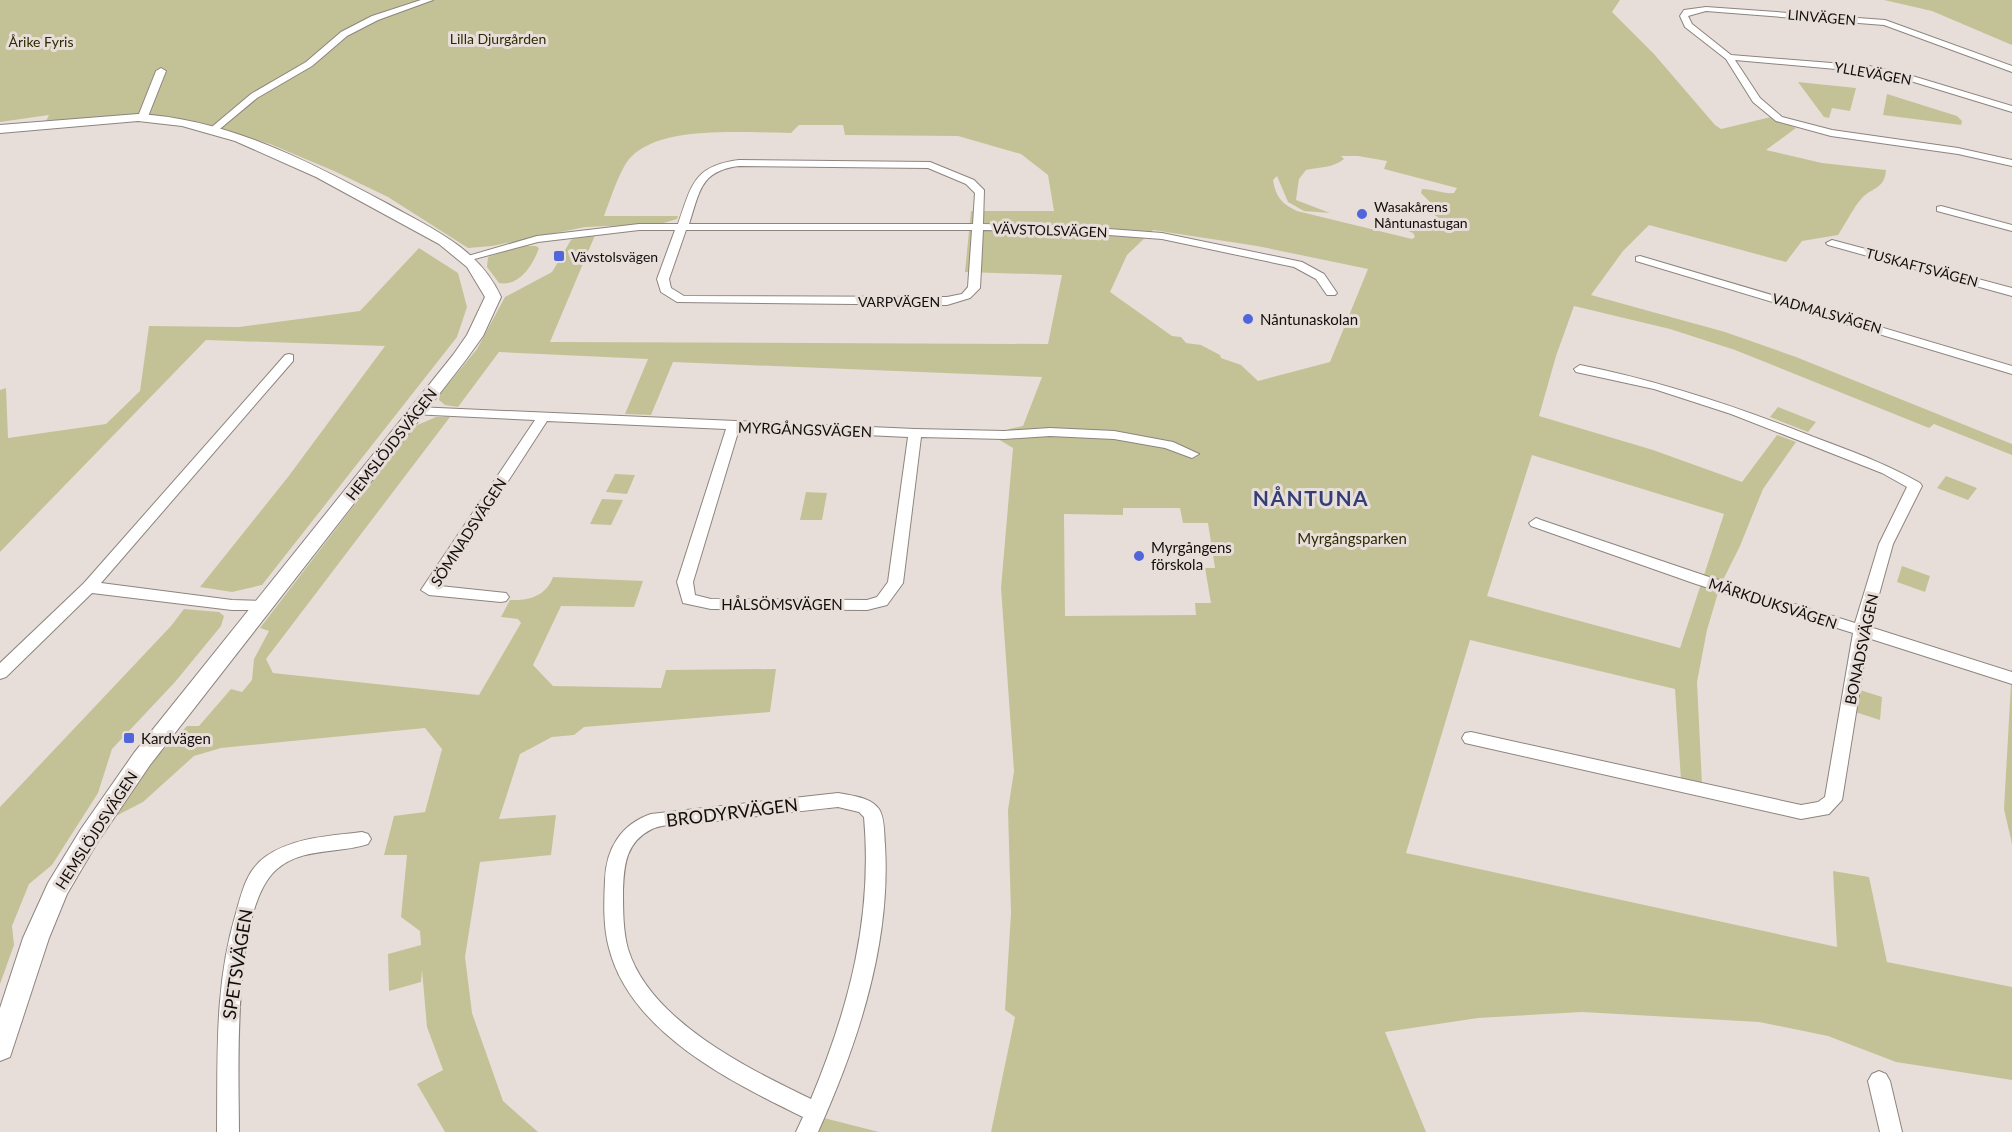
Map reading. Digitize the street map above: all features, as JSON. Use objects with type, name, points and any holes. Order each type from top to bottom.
[{"type":"street","points":[[213,131],[254,96],[309,64],[344,34],[375,18],[429,0]]},
{"type":"street","name":"LINVÄGEN","points":[[2012,69],[1881,22],[1713,9],[1685,13],[1685,22],[1730,57],[1756,100],[1772,115],[1790,124],[1831,133],[1958,151],[2012,163]]},
{"type":"street","name":"YLLEVÄGEN","points":[[1730,57],[1875,70],[2012,109]]},
{"type":"street","points":[[142,119],[161,71]]},
{"type":"street","name":"HEMSLÖJDSVÄGEN","points":[[0,129],[142,119],[182,122],[258,145],[337,182],[467,258],[486,281],[493,297],[475,336],[142,759],[89,836],[57,890],[36,938],[0,1048]]},
{"type":"street","name":"VARPVÄGEN","points":[[739,163],[930,165],[970,182],[980,192],[974,288],[966,296],[947,301],[681,299],[665,291],[663,279],[683,227],[699,180],[705,172],[721,165],[739,163]]},
{"type":"street","points":[[1941,209],[2012,228]]},
{"type":"street","name":"VÄVSTOLSVÄGEN","points":[[467,258],[528,241],[571,233],[639,227],[1069,228],[1173,238],[1269,257],[1310,268],[1324,278],[1331,293]]},
{"type":"street","name":"TUSKAFTSVÄGEN","points":[[1832,243],[2012,292]]},
{"type":"street","name":"VADMALSVÄGEN","points":[[1640,259],[2012,370]]},
{"type":"street","points":[[0,673],[89,587],[289,358]]},
{"type":"street","name":"BONADSVÄGEN","points":[[1471,738],[1801,812],[1823,809],[1833,800],[1861,630],[1886,544],[1915,486],[1887,470],[1690,397],[1619,376],[1580,369]]},
{"type":"street","name":"MYRGÅNGSVÄGEN","points":[[416,411],[915,433],[1004,435],[1050,432],[1114,435],[1168,445],[1192,454]]},
{"type":"street","name":"SÖMNADSVÄGEN","points":[[501,597],[429,590],[544,416]]},
{"type":"street","name":"HÅLSÖMSVÄGEN","points":[[733,426],[685,582],[688,599],[711,604],[867,605],[882,601],[896,583],[915,433]]},
{"type":"street","name":"MÄRKDUKSVÄGEN","points":[[1536,523],[1701,580],[2012,678]]},
{"type":"street","points":[[89,587],[232,605],[264,606]]},
{"type":"street","name":"BRODYRVÄGEN","points":[[838,800],[865,806],[873,815],[874,911],[843,1049],[812,1123],[713,1058],[667,1023],[635,982],[620,952],[614,922],[614,861],[617,849],[638,829],[651,821],[838,800]]},
{"type":"street","name":"SPETSVÄGEN","points":[[228,1132],[228,1001],[238,938],[254,882],[270,864],[286,854],[307,847],[362,839]]},
{"type":"street","points":[[1879,1081],[1891,1132]]},
{"type":"green space","points":[[0,0],[1620,0],[1612,12],[1654,54],[1715,125],[1721,129],[1771,117],[1796,128],[1766,150],[1822,163],[1886,170],[1883,181],[1862,198],[1838,235],[1802,241],[1786,262],[1649,225],[1623,251],[1591,295],[1725,332],[1796,357],[2012,444],[2012,455],[1934,424],[1929,428],[1735,350],[1670,329],[1574,306],[1556,356],[1539,416],[1653,450],[1742,482],[1777,435],[1796,442],[1763,489],[1740,546],[1720,586],[1707,630],[1697,682],[1702,784],[1681,780],[1675,689],[1470,640],[1406,853],[1837,947],[1833,871],[1869,877],[1887,962],[2012,987],[2012,1080],[1896,1062],[1828,1036],[1759,1022],[1582,1012],[1478,1018],[1385,1032],[1426,1132],[991,1132],[1015,1017],[1005,1010],[1011,913],[1008,810],[1014,771],[1001,588],[1013,448],[998,439],[1009,429],[1023,426],[1042,377],[673,362],[651,415],[625,414],[648,359],[499,352],[458,407],[445,405],[439,400],[440,394],[477,349],[505,297],[552,272],[571,240],[581,235],[596,233],[550,342],[1048,344],[1062,275],[965,272],[971,211],[1054,211],[1048,175],[1021,154],[958,136],[845,135],[843,125],[799,125],[791,133],[730,132],[684,135],[663,139],[645,146],[631,157],[619,177],[604,216],[678,216],[677,219],[660,224],[585,227],[492,246],[468,248],[388,197],[334,171],[270,144],[204,124],[169,117],[134,116],[46,121],[49,115],[0,122]],"holes":[[[1341,156],[1358,156],[1387,161],[1384,169],[1457,188],[1454,193],[1422,189],[1421,193],[1435,207],[1437,213],[1428,225],[1419,226],[1400,219],[1396,226],[1413,233],[1415,237],[1412,239],[1297,211],[1283,202],[1278,195],[1273,180],[1277,176],[1288,202],[1304,211],[1330,213],[1296,200],[1299,179],[1306,170],[1331,166],[1344,159]],[[1153,230],[1257,246],[1368,269],[1330,362],[1258,381],[1241,365],[1221,358],[1220,355],[1201,345],[1186,343],[1181,337],[1172,336],[1110,292],[1127,255]],[[1532,455],[1724,514],[1680,648],[1487,596]],[[1123,508],[1180,508],[1183,523],[1208,523],[1215,568],[1205,568],[1211,603],[1195,603],[1196,615],[1065,616],[1064,514],[1123,515]]]},
{"type":"green space","points":[[1884,0],[2012,0],[2012,45],[1932,11]]},
{"type":"green space","points":[[1798,82],[1856,88],[1850,111],[1832,108],[1829,118],[1824,117]]},
{"type":"green space","points":[[1887,94],[1957,116],[1962,121],[1961,125],[1883,115]]},
{"type":"green space","points":[[520,246],[539,248],[529,268],[519,278],[513,282],[499,283],[487,267],[488,257]]},
{"type":"green space","points":[[419,248],[458,273],[467,307],[457,337],[262,585],[232,592],[200,587],[288,477],[385,346],[206,340],[0,552],[0,390],[6,388],[8,438],[106,424],[140,391],[149,326],[239,327],[360,311]]},
{"type":"green space","points":[[1778,407],[1816,422],[1808,432],[1770,417]]},
{"type":"green space","points":[[436,417],[450,417],[266,659],[273,673],[479,695],[521,623],[518,619],[501,617],[510,600],[524,600],[536,596],[546,589],[553,577],[643,581],[634,607],[561,606],[533,665],[553,686],[661,688],[666,670],[776,669],[770,712],[584,727],[574,735],[552,737],[520,754],[499,819],[556,815],[551,855],[480,862],[465,957],[472,1013],[503,1101],[538,1132],[445,1132],[417,1084],[443,1070],[427,1027],[422,970],[421,982],[389,991],[388,954],[421,945],[420,931],[401,917],[407,855],[384,855],[394,816],[425,812],[442,749],[425,728],[221,748],[194,756],[143,802],[114,817],[157,756],[187,726],[199,726],[231,689],[242,692],[252,680],[254,659],[269,631],[260,628],[415,426]]},
{"type":"green space","points":[[615,474],[635,475],[627,494],[606,492]]},
{"type":"green space","points":[[1946,476],[1977,488],[1968,500],[1937,488]]},
{"type":"green space","points":[[806,492],[827,493],[822,520],[800,520]]},
{"type":"green space","points":[[602,499],[623,500],[611,525],[590,524]]},
{"type":"green space","points":[[1902,566],[1930,576],[1925,592],[1897,582]]},
{"type":"green space","points":[[184,609],[219,612],[224,616],[221,626],[175,682],[112,749],[98,793],[52,865],[29,884],[12,926],[14,945],[0,984],[0,807],[171,626]]},
{"type":"green space","points":[[2012,666],[2012,844],[2004,809]]},
{"type":"green space","points":[[1857,689],[1882,697],[1880,720],[1855,712]]},
{"type":"green space","points":[[824,1118],[879,1132],[818,1132]]},
{"type":"place","name":"Wasakårens Nåntunastugan","points":[[1362,214]]},
{"type":"place","name":"Vävstolsvägen","points":[[559,256]]},
{"type":"place","name":"Nåntunaskolan","points":[[1248,319]]},
{"type":"place","name":"Myrgångens förskola","points":[[1139,556]]},
{"type":"place","name":"Kardvägen","points":[[129,738]]},
{"type":"district","name":"NÅNTUNA","points":[[1311,497]]},
{"type":"park label","name":"Lilla Djurgården","points":[[498,38]]},
{"type":"park label","name":"Årike Fyris","points":[[41,41]]},
{"type":"park label","name":"Myrgångsparken","points":[[1352,538]]}]
